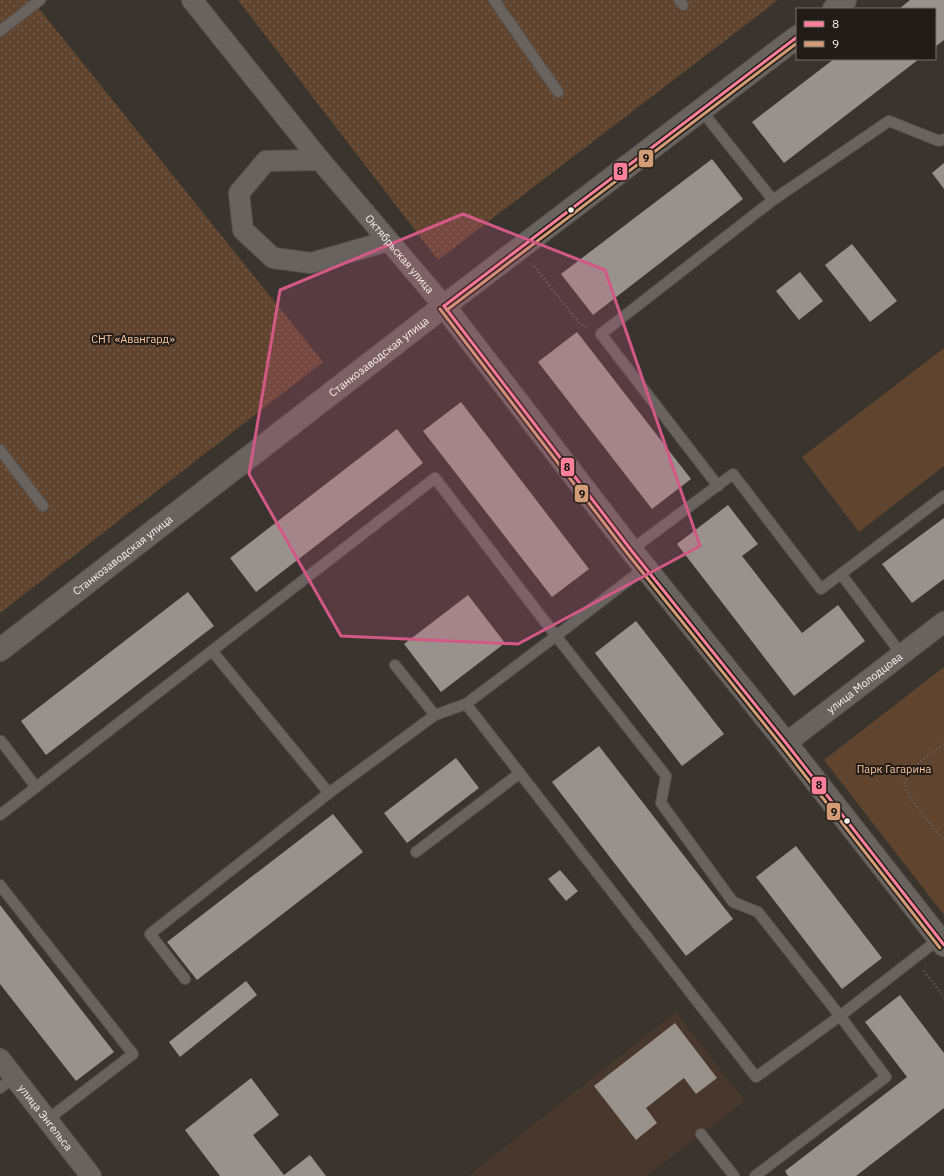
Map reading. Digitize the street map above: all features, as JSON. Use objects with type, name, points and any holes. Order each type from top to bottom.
[{"type":"street","name":"Октябрьская улица","points":[[192,0],[320,160],[444,306],[631,550],[786,743],[941,942]]},
{"type":"street","points":[[835,8],[845,0]]},
{"type":"street","name":"Станкозаводская улица","points":[[0,650],[444,306],[796,38]]},
{"type":"street","points":[[320,160],[266,161],[239,193],[243,230],[273,258],[311,263],[388,241]]},
{"type":"street","name":"улица Молодцова","points":[[786,743],[944,622]]},
{"type":"street","name":"улица Энгельса","points":[[0,1060],[7,1083],[47,1120],[91,1176]]},
{"type":"lane","points":[[0,31],[40,0]]},
{"type":"lane","points":[[494,0],[558,92]]},
{"type":"lane","points":[[702,110],[773,200]]},
{"type":"lane","points":[[718,486],[601,334],[773,200],[889,121],[939,141],[944,138]]},
{"type":"lane","points":[[0,450],[43,506]]},
{"type":"lane","points":[[631,550],[733,474],[821,590],[944,496]]},
{"type":"lane","points":[[0,815],[435,478],[666,776],[661,803],[733,902],[758,912],[886,1077],[755,1176]]},
{"type":"lane","points":[[185,979],[150,934],[329,793],[435,715],[466,704],[646,567]]},
{"type":"lane","points":[[841,574],[902,654]]},
{"type":"lane","points":[[212,651],[329,793]]},
{"type":"lane","points":[[395,665],[435,715]]},
{"type":"lane","points":[[466,704],[756,1077],[840,1016],[914,958],[941,942]]},
{"type":"lane","points":[[0,741],[36,787]]},
{"type":"lane","points":[[416,852],[520,773]]},
{"type":"lane","points":[[0,885],[133,1054],[47,1120]]},
{"type":"lane","points":[[702,1134],[734,1176]]},
{"type":"path","points":[[520,249],[579,323],[601,334]]},
{"type":"path","points":[[944,744],[911,769],[904,784],[909,796],[944,841]]},
{"type":"path","points":[[914,958],[944,997]]},
{"type":"highlighted area","points":[[463,214],[605,270],[700,546],[518,644],[341,636],[249,474],[280,290]]},
{"type":"shaded area","points":[[676,1012],[745,1101],[646,1176],[468,1176]]},
{"type":"green space","name":"СНТ «Авангард»","points":[[0,0],[32,0],[323,362],[0,613]]},
{"type":"green space","points":[[238,0],[778,0],[438,260]]},
{"type":"green space","points":[[944,348],[944,466],[859,532],[802,457]]},
{"type":"green space","name":"Парк Гагарина","points":[[944,667],[944,915],[824,760]]},
{"type":"building","points":[[910,0],[944,0],[944,40],[936,46],[936,8],[900,8]]},
{"type":"building","points":[[833,60],[918,60],[784,163],[752,122]]},
{"type":"building","points":[[712,159],[743,199],[593,315],[561,274]]},
{"type":"building","points":[[944,163],[944,189],[932,173]]},
{"type":"building","points":[[852,244],[897,301],[870,322],[825,265]]},
{"type":"building","points":[[800,272],[823,301],[799,320],[776,291]]},
{"type":"building","points":[[577,332],[691,479],[652,509],[538,362]]},
{"type":"building","points":[[461,402],[589,569],[552,597],[423,431]]},
{"type":"building","points":[[397,429],[423,463],[256,592],[230,558]]},
{"type":"building","points":[[728,505],[758,544],[742,556],[802,633],[838,605],[865,641],[794,696],[677,544]]},
{"type":"building","points":[[944,518],[944,579],[912,603],[882,564]]},
{"type":"building","points":[[188,592],[214,626],[46,755],[21,721]]},
{"type":"building","points":[[468,595],[505,643],[441,692],[404,644]]},
{"type":"building","points":[[636,621],[724,734],[682,766],[595,653]]},
{"type":"building","points":[[599,746],[733,919],[686,956],[552,782]]},
{"type":"building","points":[[456,758],[479,788],[407,843],[384,813]]},
{"type":"building","points":[[333,814],[363,852],[197,980],[167,942]]},
{"type":"building","points":[[796,846],[882,958],[842,989],[756,877]]},
{"type":"building","points":[[560,870],[578,891],[566,901],[548,879]]},
{"type":"building","points":[[0,905],[114,1052],[76,1081],[0,984]]},
{"type":"building","points":[[246,981],[257,995],[180,1057],[169,1042]]},
{"type":"building","points":[[900,995],[944,1053],[944,1108],[856,1176],[788,1176],[785,1171],[907,1077],[865,1022]]},
{"type":"building","points":[[675,1023],[717,1078],[696,1094],[684,1078],[646,1108],[657,1123],[636,1140],[594,1086]]},
{"type":"building","points":[[251,1078],[279,1115],[253,1135],[284,1175],[310,1155],[326,1176],[220,1176],[185,1130]]},
{"type":"transit line","name":"8","points":[[444,306],[796,38]]},
{"type":"transit line","name":"9","points":[[447,310],[796,44]]},
{"type":"transit line","name":"8","points":[[444,306],[631,550],[786,743],[944,945]]},
{"type":"transit line","name":"9","points":[[440,309],[627,553],[782,746],[940,948]]}]
